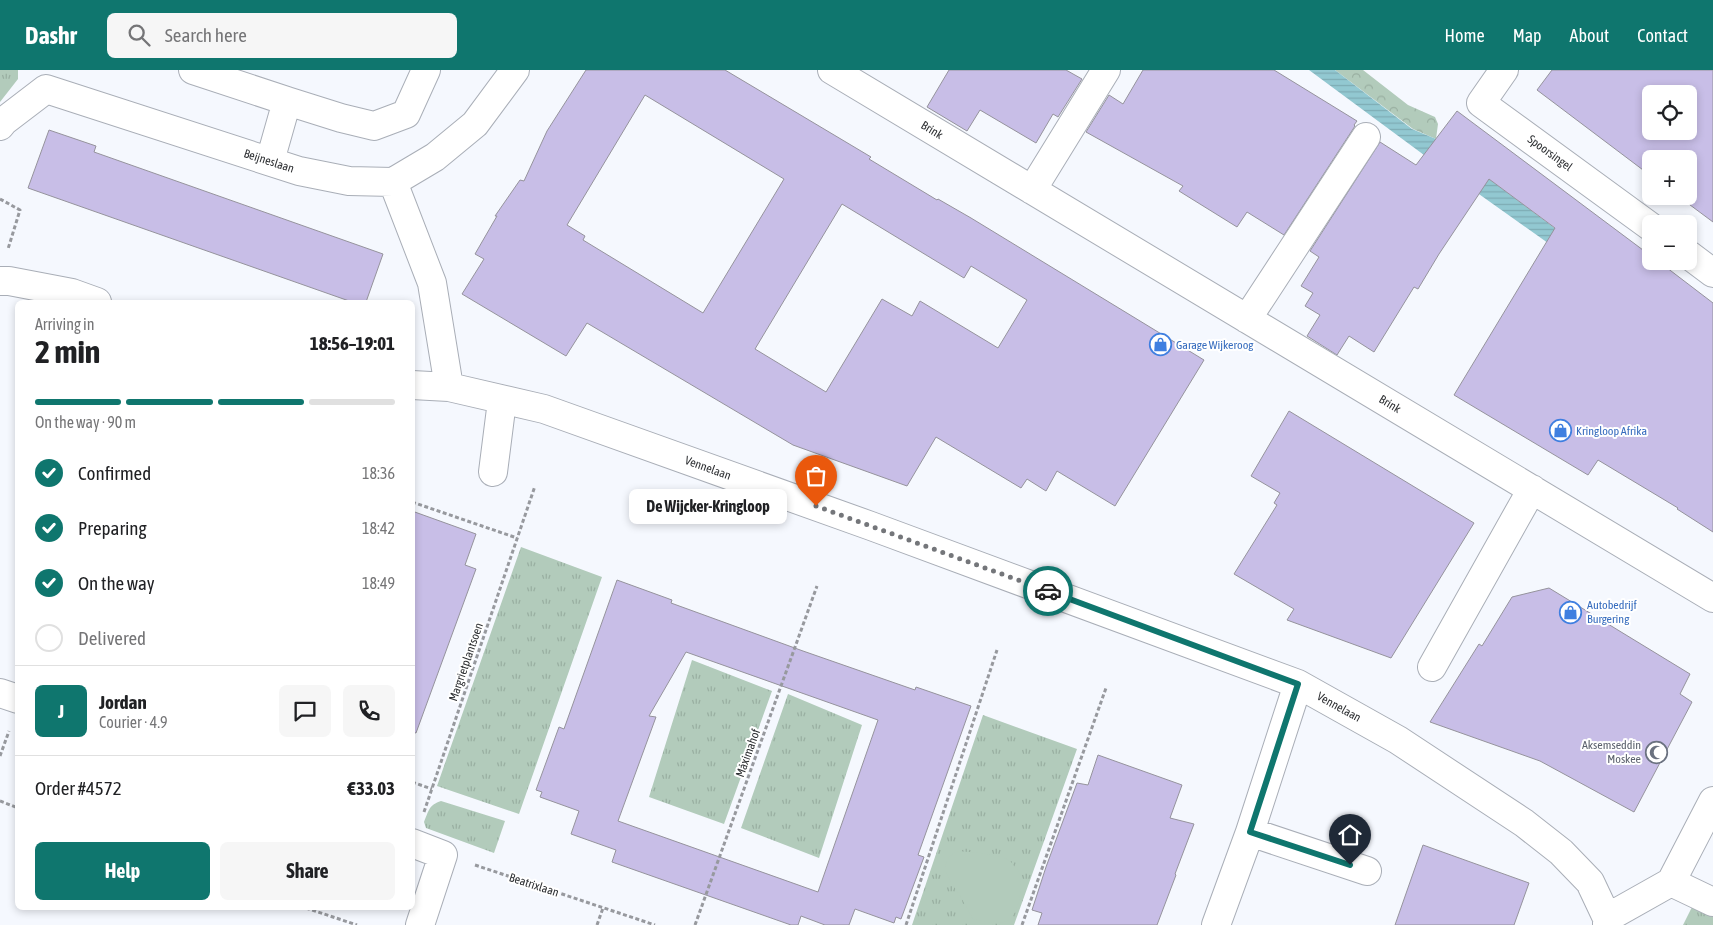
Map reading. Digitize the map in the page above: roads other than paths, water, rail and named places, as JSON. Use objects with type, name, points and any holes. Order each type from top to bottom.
[{"type":"street","points":[[193,70],[341,118],[374,126],[406,114],[426,70]]},
{"type":"street","points":[[449,387],[432,283],[393,182],[435,157],[476,124],[515,70]]},
{"type":"street","name":"Brink","points":[[832,70],[1713,598]]},
{"type":"street","points":[[1032,190],[1106,70]]},
{"type":"street","name":"Spoorsingel","points":[[1504,70],[1481,103],[1642,220]]},
{"type":"street","name":"Beijneslaan","points":[[0,126],[46,89],[299,171],[349,181],[393,182]]},
{"type":"street","points":[[270,161],[287,101]]},
{"type":"street","points":[[1247,318],[1366,137]]},
{"type":"street","points":[[1697,261],[1713,273]]},
{"type":"street","points":[[3,268],[9,281],[72,293],[91,300]]},
{"type":"street","name":"Vennelaan","points":[[415,386],[449,387],[544,409],[871,526],[1298,684],[1398,740],[1524,823],[1561,852],[1590,882],[1607,922]]},
{"type":"street","points":[[493,472],[502,400]]},
{"type":"street","points":[[1432,666],[1532,489]]},
{"type":"street","points":[[1216,925],[1250,832],[1298,684]]},
{"type":"street","points":[[0,693],[15,698]]},
{"type":"street","points":[[1607,922],[1671,882],[1713,802]]},
{"type":"street","points":[[1250,832],[1366,871]]},
{"type":"street","points":[[415,844],[444,855],[420,925]]},
{"type":"street","points":[[1671,882],[1713,902]]},
{"type":"water","points":[[1309,70],[1335,70],[1412,129],[1436,139],[1713,347],[1579,265],[1424,155]]},
{"type":"place","name":"Garage Wijkeroog","points":[[1160,345]]},
{"type":"place","name":"Kringloop Afrika","points":[[1560,431]]},
{"type":"place","name":"De Wijcker-Kringloop","points":[[816,506]]},
{"type":"place","name":"Autobedrijf Burgering","points":[[1571,612]]},
{"type":"place","name":"Aksemseddin Moskee","points":[[1657,752]]}]
